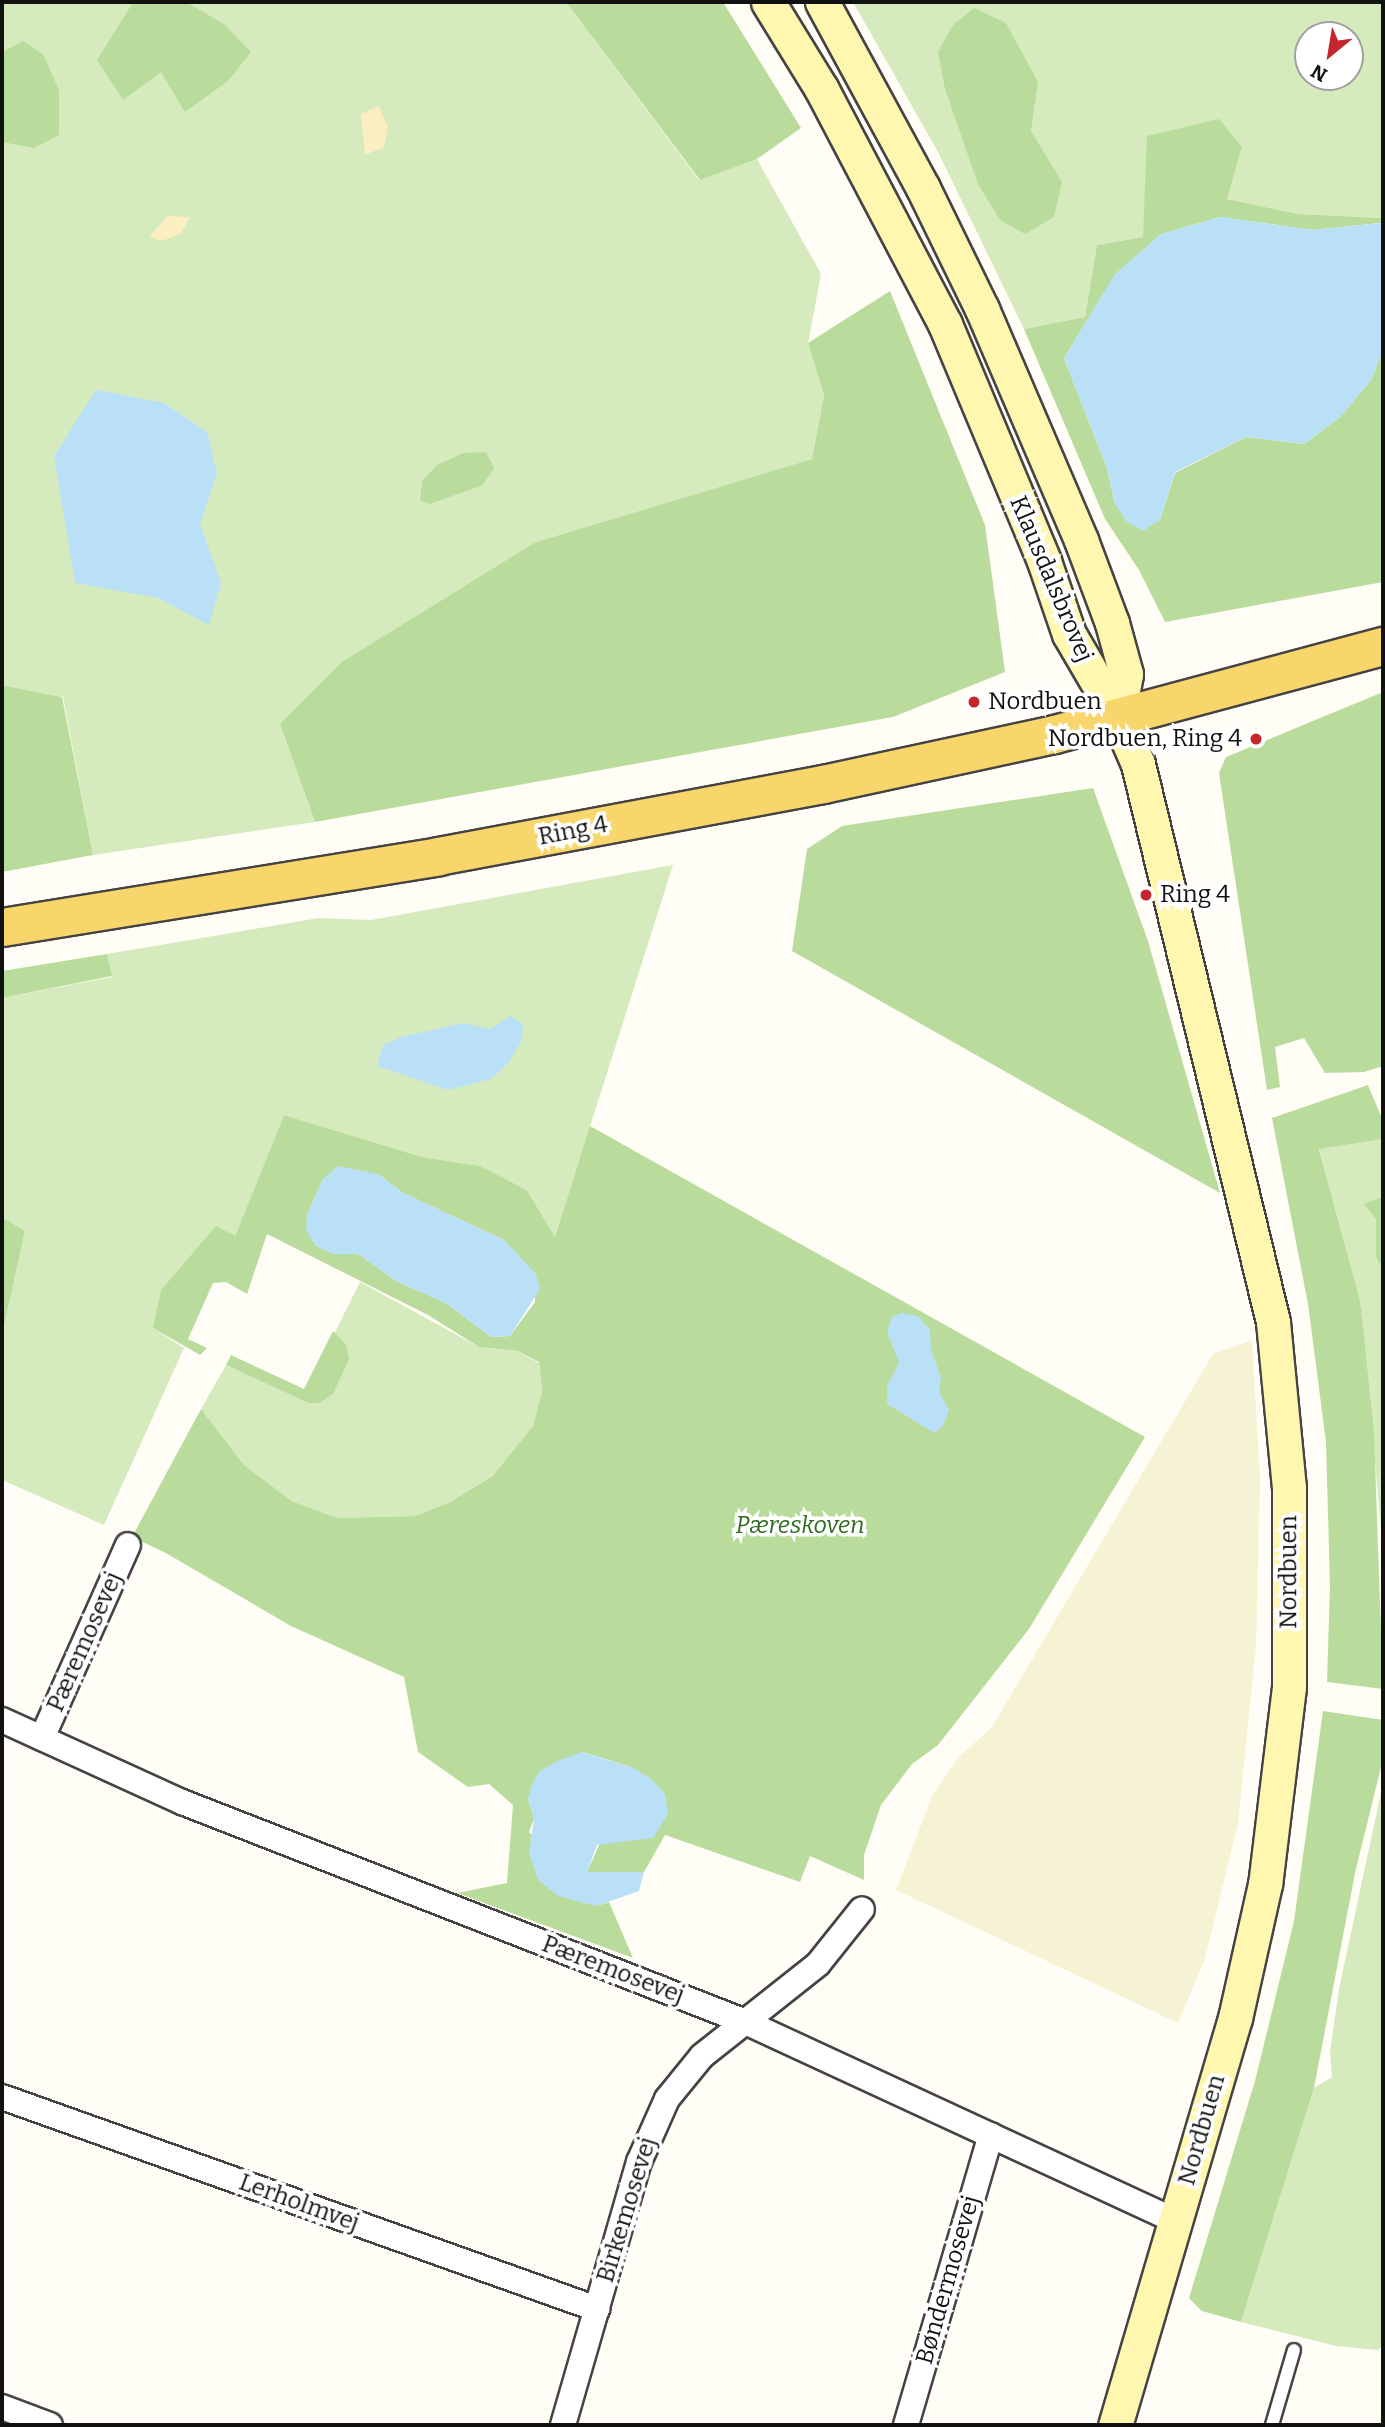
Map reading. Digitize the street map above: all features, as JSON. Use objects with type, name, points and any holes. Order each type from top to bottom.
[{"type":"main road","name":"Ring 4","points":[[2,928],[426,858],[809,787],[1118,718],[1383,646]]},
{"type":"street","name":"Klausdalsbrovej","points":[[768,2],[821,88],[945,324],[1044,562],[1069,634],[1118,718]]},
{"type":"street","name":"Klausdalsbrovej","points":[[822,2],[976,297],[1081,540],[1112,623],[1126,674],[1118,718]]},
{"type":"street","name":"Nordbuen","points":[[1115,2425],[1235,2018],[1265,1884],[1289,1688],[1289,1486],[1273,1322],[1142,781],[1118,718]]},
{"type":"street","name":"Pæremosevej","points":[[42,1738],[128,1545]]},
{"type":"street","name":"Pæremosevej","points":[[2,1720],[182,1802],[743,2021],[1176,2221]]},
{"type":"street","name":"Birkemosevej","points":[[564,2425],[654,2123],[681,2080],[743,2021],[818,1964],[862,1909]]},
{"type":"street","name":"Lerholmvej","points":[[2,2097],[597,2309]]},
{"type":"street","name":"Bøndermosevej","points":[[906,2425],[991,2135]]},
{"type":"street","points":[[2,2407],[50,2425]]},
{"type":"lane","points":[[1276,2424],[1294,2350]]},
{"type":"shaded area","points":[[1252,1340],[1260,1479],[1256,1647],[1238,1823],[1205,1959],[1178,2023],[896,1890],[933,1794],[958,1758],[992,1727],[1213,1354]]},
{"type":"green space","points":[[2,2],[566,2],[699,180],[757,159],[821,274],[808,343],[824,395],[812,459],[536,542],[280,724],[315,822],[93,855],[63,697],[2,685]]},
{"type":"green space","points":[[186,2],[224,24],[251,52],[228,81],[185,112],[161,72],[123,100],[97,60],[132,4]]},
{"type":"green space","points":[[566,2],[723,2],[801,128],[757,159],[700,180]]},
{"type":"green space","points":[[853,2],[1383,2],[1383,218],[1298,214],[1227,199],[1242,147],[1143,237],[1097,245],[1085,317],[1024,329],[938,152]]},
{"type":"green space","points":[[974,8],[1006,23],[1038,82],[1031,131],[1062,182],[1054,217],[1025,234],[1000,220],[978,184],[945,89],[938,52],[953,25]]},
{"type":"green space","points":[[23,41],[43,54],[59,90],[59,135],[34,148],[2,142],[2,52]]},
{"type":"green space","points":[[1219,119],[1242,147],[1227,199],[1298,214],[1383,218],[1383,227],[1380,223],[1313,230],[1221,217],[1161,234],[1115,275],[1064,358],[1107,468],[1115,504],[1160,520],[1175,473],[1246,437],[1304,444],[1340,417],[1371,380],[1383,350],[1383,582],[1165,622],[1139,570],[1105,519],[1024,329],[1085,317],[1097,245],[1143,237],[1147,136]]},
{"type":"green space","points":[[890,291],[985,525],[1005,672],[893,717],[315,822],[280,724],[342,662],[536,542],[812,459],[824,395],[808,343]]},
{"type":"green space","points":[[486,452],[494,468],[483,485],[430,504],[420,500],[422,481],[437,465],[463,453]]},
{"type":"green space","points":[[2,685],[62,697],[93,855],[2,872]]},
{"type":"green space","points":[[1383,692],[1383,1066],[1364,1072],[1325,1073],[1304,1038],[1275,1047],[1280,1087],[1267,1090],[1219,773],[1226,757]]},
{"type":"green space","points":[[1093,788],[1148,941],[1220,1193],[792,951],[807,849],[842,826]]},
{"type":"green space","points":[[673,865],[555,1237],[527,1190],[480,1166],[422,1157],[284,1115],[235,1236],[153,1328],[184,1348],[104,1525],[2,1480],[2,1335],[25,1231],[2,1217],[2,998],[112,977],[107,954],[319,918],[371,920]]},
{"type":"green space","points":[[107,954],[112,976],[2,998],[2,971]]},
{"type":"green space","points":[[1368,1085],[1383,1121],[1383,1139],[1319,1149],[1360,1300],[1374,1432],[1383,1689],[1327,1682],[1330,1586],[1326,1442],[1308,1304],[1272,1118]]},
{"type":"green space","name":"Pæreskoven","points":[[284,1115],[422,1157],[480,1166],[527,1190],[555,1237],[590,1126],[1145,1437],[1029,1629],[938,1745],[912,1764],[881,1805],[864,1855],[864,1880],[810,1856],[800,1882],[665,1835],[644,1872],[587,1872],[634,1768],[583,1752],[528,1798],[534,1819],[529,1832],[596,1906],[609,1902],[633,1958],[457,1893],[507,1883],[513,1805],[489,1784],[468,1787],[418,1752],[404,1677],[291,1626],[164,1552],[132,1537],[201,1409],[244,1465],[292,1501],[337,1518],[415,1516],[450,1502],[493,1476],[533,1426],[542,1391],[539,1362],[518,1351],[479,1347],[428,1315],[267,1234],[247,1294],[226,1282],[213,1283],[188,1339],[207,1348],[200,1355],[153,1328],[161,1290],[216,1226],[235,1236]],"holes":[[[378,1174],[403,1193],[504,1240],[535,1274],[535,1302],[510,1336],[491,1337],[446,1303],[398,1282],[358,1254],[333,1254],[315,1245],[307,1215],[323,1179]]]},
{"type":"green space","points":[[1383,1139],[1383,1550],[1360,1300],[1319,1148]]},
{"type":"green space","points":[[1383,1197],[1383,1271],[1376,1256],[1376,1219],[1364,1204]]},
{"type":"green space","points":[[2,1217],[25,1231],[2,1335]]},
{"type":"green space","points":[[360,1282],[479,1347],[518,1351],[539,1363],[542,1391],[533,1426],[518,1449],[493,1476],[450,1502],[415,1516],[337,1518],[292,1501],[244,1465],[201,1409],[226,1365],[308,1403],[346,1344],[334,1334]]},
{"type":"green space","points":[[333,1331],[346,1344],[349,1359],[333,1394],[319,1403],[308,1403],[226,1365],[231,1355],[304,1389]]},
{"type":"green space","points":[[1323,1711],[1383,1720],[1383,1759],[1355,1873],[1314,2088],[1241,2322],[1202,2311],[1189,2298],[1255,2081],[1294,1921]]},
{"type":"green space","points":[[1383,1783],[1383,2345],[1378,2350],[1336,2346],[1241,2322],[1314,2088],[1332,2077],[1330,2051],[1339,1989]]},
{"type":"sand","points":[[378,106],[388,126],[384,147],[365,155],[361,114]]},
{"type":"sand","points":[[167,216],[190,217],[181,234],[161,241],[150,236]]},
{"type":"water","points":[[1221,217],[1313,230],[1381,223],[1383,350],[1371,380],[1340,417],[1304,444],[1246,437],[1175,472],[1160,520],[1143,531],[1127,522],[1115,504],[1107,468],[1064,358],[1115,274],[1161,234]]},
{"type":"water","points":[[96,390],[164,403],[207,432],[217,474],[200,524],[221,583],[209,625],[158,598],[75,583],[54,456]]},
{"type":"water","points":[[511,1016],[523,1025],[521,1042],[508,1063],[491,1079],[448,1090],[377,1066],[383,1045],[401,1037],[463,1023],[490,1029]]},
{"type":"water","points":[[338,1166],[378,1174],[403,1193],[504,1240],[536,1274],[540,1289],[510,1336],[491,1337],[446,1303],[398,1282],[358,1254],[333,1254],[315,1245],[306,1230],[307,1215],[323,1179]]},
{"type":"water","points":[[901,1313],[918,1316],[930,1330],[931,1350],[941,1377],[939,1392],[949,1410],[943,1426],[934,1433],[887,1404],[887,1386],[899,1363],[887,1332],[892,1317]]},
{"type":"water","points":[[582,1752],[634,1768],[651,1779],[665,1794],[668,1814],[653,1838],[597,1845],[587,1872],[644,1872],[639,1891],[596,1906],[558,1896],[538,1880],[529,1853],[534,1819],[528,1798],[532,1784],[539,1772],[557,1761]]},
{"type":"place","name":"Nordbuen","points":[[974,702]]},
{"type":"place","name":"Nordbuen, Ring 4","points":[[1256,739]]},
{"type":"place","name":"Ring 4","points":[[1146,895]]}]
